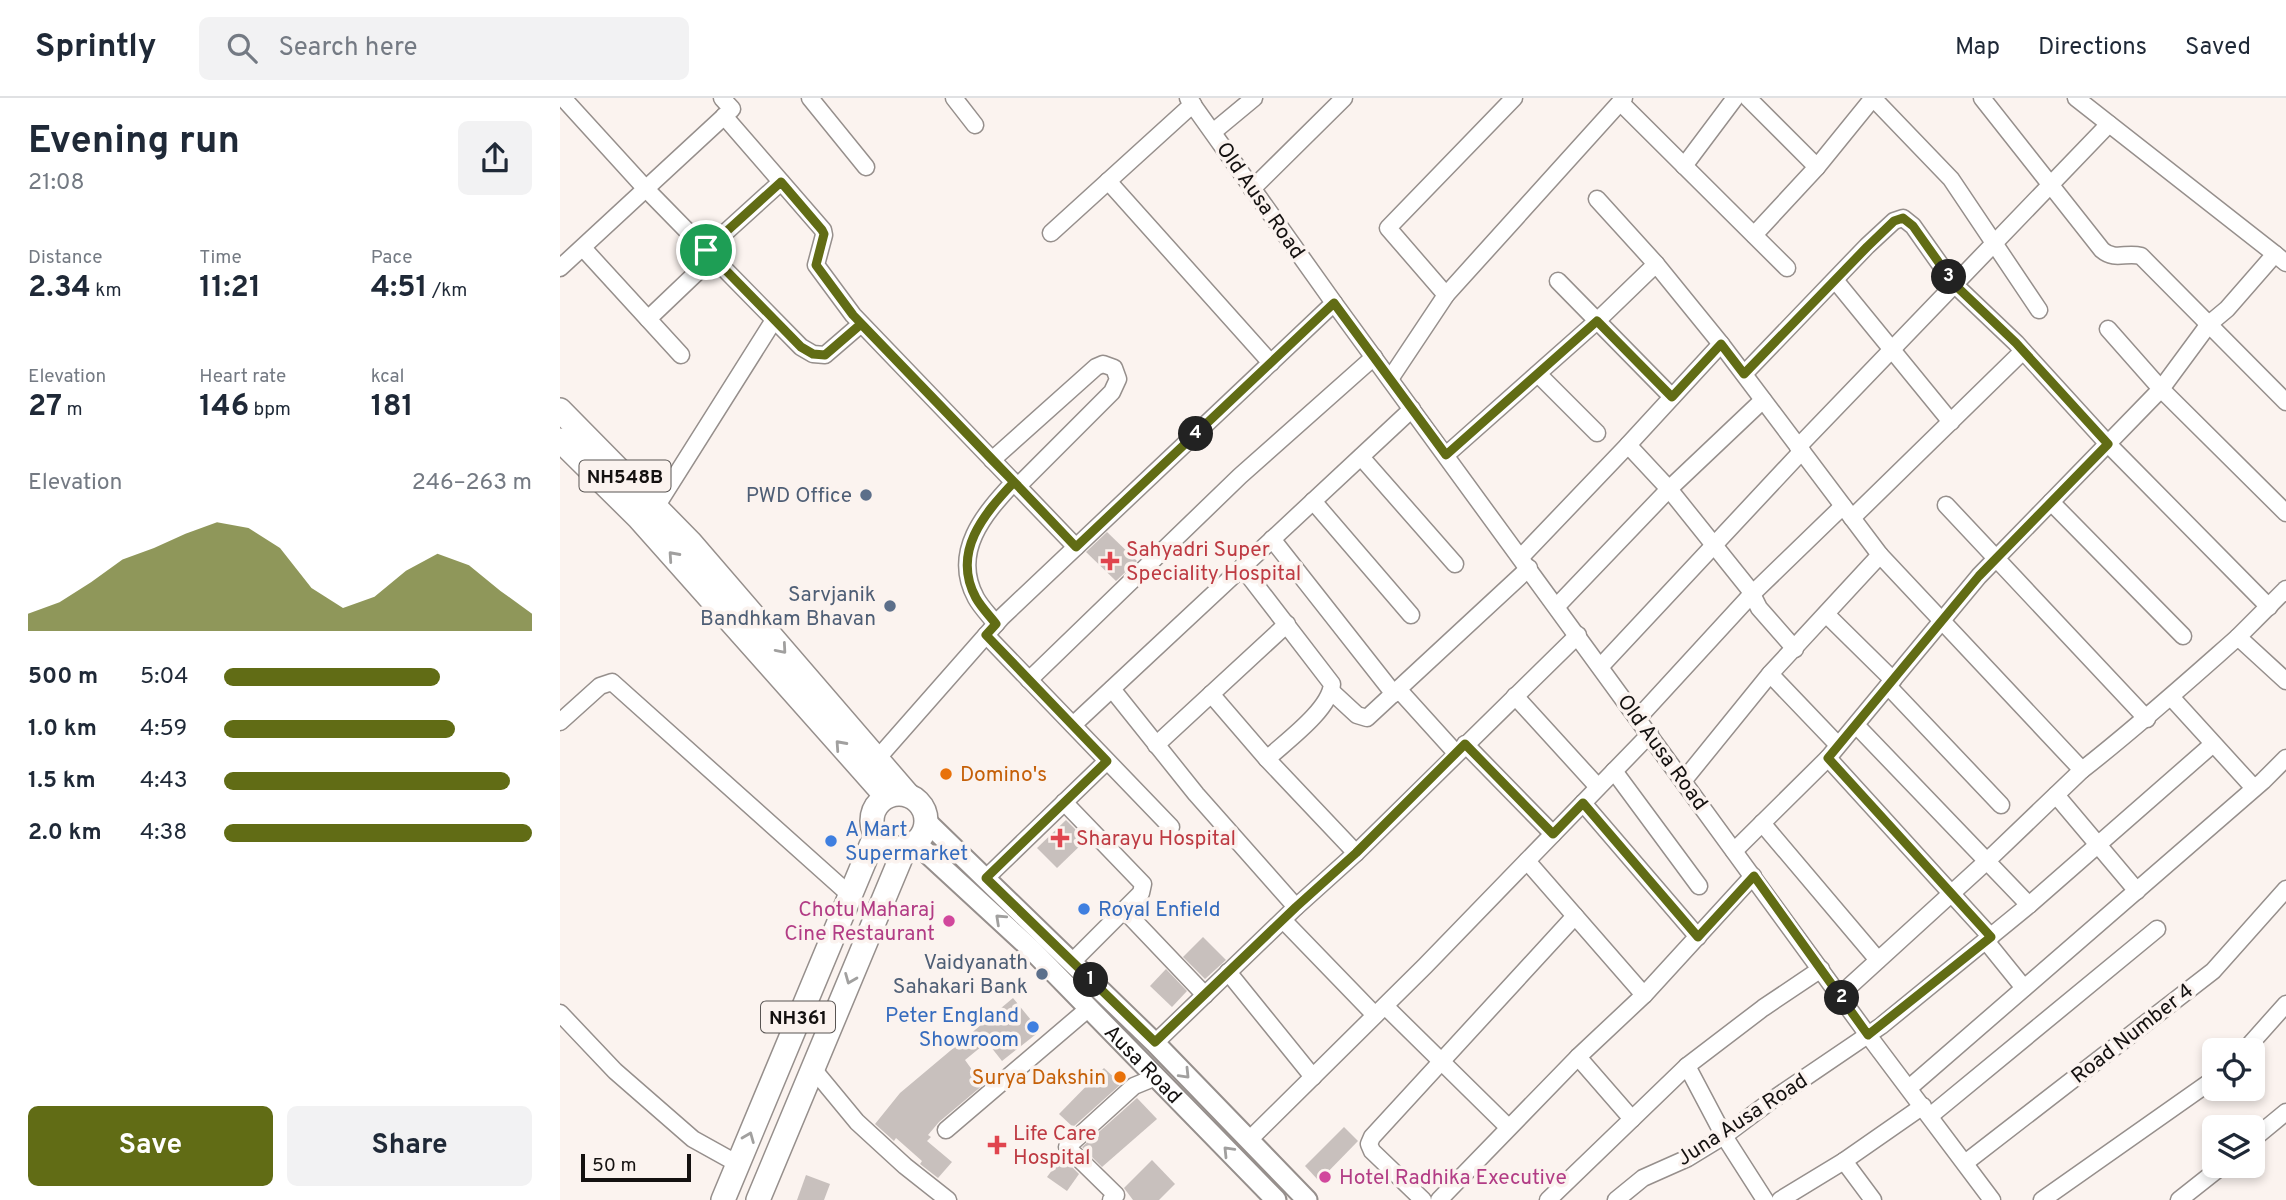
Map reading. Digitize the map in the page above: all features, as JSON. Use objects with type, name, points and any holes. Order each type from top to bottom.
[{"type":"highway","name":"NH548B","points":[[560,410],[690,541],[877,759]]},
{"type":"highway","points":[[560,440],[639,518],[897,795],[918,801],[924,810],[926,821],[923,833],[911,845]]},
{"type":"highway","points":[[877,759],[897,795]]},
{"type":"highway","points":[[875,836],[871,825],[872,814],[897,795]]},
{"type":"highway","name":"NH361","points":[[723,1200],[875,836]]},
{"type":"highway","name":"Ausa Road","points":[[875,836],[883,844],[894,848],[911,845]]},
{"type":"highway","name":"NH361","points":[[758,1200],[911,845]]},
{"type":"main road","points":[[926,821],[1155,1042],[1307,1200]]},
{"type":"main road","name":"Ausa Road","points":[[911,845],[1031,948],[1276,1200]]},
{"type":"street","points":[[563,98],[646,189],[801,347],[813,354],[825,355],[861,324]]},
{"type":"street","points":[[560,268],[646,189],[726,108],[746,98]]},
{"type":"street","points":[[954,98],[975,125]]},
{"type":"street","points":[[1213,132],[1254,98]]},
{"type":"street","points":[[1252,189],[1344,98]]},
{"type":"street","points":[[1446,295],[1388,228],[1514,98]]},
{"type":"street","points":[[1684,166],[1735,98]]},
{"type":"street","points":[[1748,98],[1817,167]]},
{"type":"street","points":[[1754,235],[1817,167],[1873,98],[1951,179],[2039,310]]},
{"type":"street","points":[[1983,98],[2049,186],[2102,250],[2109,256],[2141,256],[2286,402]]},
{"type":"street","points":[[1734,851],[1833,751],[1997,559],[2161,389],[2209,324],[2280,258],[2076,98]]},
{"type":"street","points":[[817,100],[866,167]]},
{"type":"street","points":[[1390,379],[1446,295],[1622,100],[1787,268]]},
{"type":"street","points":[[1051,233],[1191,101]]},
{"type":"street","name":"Old Ausa Road","points":[[1191,101],[1334,303],[1868,1035],[1992,1200]]},
{"type":"street","points":[[726,108],[781,182],[822,230],[824,234],[816,265],[861,324],[1076,547]]},
{"type":"street","points":[[1601,666],[1715,546],[1891,349],[2109,124]]},
{"type":"street","points":[[1108,181],[1271,363]]},
{"type":"street","points":[[648,318],[781,182]]},
{"type":"street","points":[[1597,199],[1656,264],[1721,344],[1880,555],[2082,771]]},
{"type":"street","points":[[1744,374],[1894,221],[1903,218],[1913,226],[1954,284],[2023,351],[2108,444],[2269,607]]},
{"type":"street","points":[[583,248],[681,355]]},
{"type":"street","points":[[1446,455],[1597,321],[1656,264]]},
{"type":"street","points":[[1835,280],[1951,422]]},
{"type":"street","points":[[1558,281],[1672,397]]},
{"type":"street","points":[[877,759],[991,630],[1334,303]]},
{"type":"street","points":[[656,507],[774,320]]},
{"type":"street","points":[[2108,329],[2161,389],[2286,513]]},
{"type":"street","points":[[1331,691],[1363,718],[1367,718],[1397,692],[1525,563],[1721,344]]},
{"type":"street","points":[[1638,718],[1751,595],[1951,422],[2023,351]]},
{"type":"street","points":[[1029,680],[1240,476],[1374,357]]},
{"type":"street","points":[[992,460],[1096,367],[1103,364],[1114,368],[1118,379],[1112,392],[988,510],[975,530],[965,558],[975,597],[991,630],[1029,680],[1171,827]]},
{"type":"street","points":[[1538,373],[1597,433]]},
{"type":"street","points":[[1557,606],[1669,489],[1763,400]]},
{"type":"street","points":[[1073,725],[1412,409]]},
{"type":"street","points":[[1628,445],[1669,489],[1750,590],[1759,608],[1795,649]]},
{"type":"street","points":[[1361,457],[1455,564]]},
{"type":"street","points":[[1313,501],[1411,615]]},
{"type":"street","points":[[2051,502],[2183,636]]},
{"type":"street","points":[[1947,505],[2147,719]]},
{"type":"street","points":[[1272,539],[1397,692],[1553,834]]},
{"type":"street","points":[[1684,780],[1770,674],[1880,555]]},
{"type":"street","points":[[1242,568],[1332,684],[1331,691],[1317,713],[1267,759]]},
{"type":"street","points":[[1840,995],[2082,771],[2147,719],[2238,637],[2286,589]]},
{"type":"street","points":[[1826,614],[2001,805]]},
{"type":"street","points":[[1156,745],[1287,624]]},
{"type":"street","points":[[1155,1042],[1356,853],[1578,635]]},
{"type":"street","points":[[2238,637],[2286,681]]},
{"type":"street","points":[[1770,674],[1989,939],[2024,988]]},
{"type":"street","points":[[560,722],[600,687],[612,682],[850,895]]},
{"type":"street","points":[[1112,689],[1196,794],[1296,907]]},
{"type":"street","points":[[1210,694],[1356,853]]},
{"type":"street","points":[[1515,696],[1598,787]]},
{"type":"street","points":[[2171,697],[2254,788]]},
{"type":"street","points":[[1856,724],[2029,905]]},
{"type":"street","points":[[1249,1140],[1650,734]]},
{"type":"street","name":"Juna Ausa Road","points":[[1616,1200],[1643,1178],[1724,1136],[1868,1035],[1989,939],[2213,744]]},
{"type":"street","points":[[1909,1088],[2254,788],[2280,776],[2286,758]]},
{"type":"street","points":[[986,878],[1107,761]]},
{"type":"street","points":[[1614,771],[1699,886]]},
{"type":"street","points":[[2056,795],[2137,891]]},
{"type":"street","points":[[1064,802],[1141,880],[1143,888],[1072,962]]},
{"type":"street","points":[[1583,803],[1698,937]]},
{"type":"street","points":[[1762,823],[1878,960]]},
{"type":"street","points":[[1527,861],[1644,995]]},
{"type":"street","points":[[1439,1200],[1578,1057],[1644,995],[1754,876]]},
{"type":"street","name":"Road Number 4","points":[[1965,1163],[2213,971],[2286,889]]},
{"type":"street","points":[[1124,910],[1205,995]]},
{"type":"street","points":[[1423,1200],[1372,1151],[1369,1144],[1377,1129],[1575,916]]},
{"type":"street","points":[[1283,920],[1508,1127]]},
{"type":"street","points":[[1780,1200],[1926,1111],[2157,929]]},
{"type":"street","points":[[1548,1200],[1687,1066],[1821,969]]},
{"type":"street","points":[[1228,972],[1313,1077]]},
{"type":"street","points":[[2256,1038],[2286,1004]]},
{"type":"street","points":[[946,1129],[1089,1008]]},
{"type":"street","points":[[560,1013],[615,1072],[693,1139],[738,1164]]},
{"type":"street","points":[[1578,1057],[1632,1119]]},
{"type":"street","points":[[1687,1066],[1724,1136],[1765,1200]]},
{"type":"street","points":[[814,1070],[857,1122],[905,1166],[948,1200]]},
{"type":"street","points":[[1111,1200],[1116,1195],[1067,1147],[1134,1086],[1156,1077]]},
{"type":"street","points":[[2042,1200],[2202,1088]]},
{"type":"street","points":[[2265,1129],[2286,1112]]},
{"type":"street","points":[[1844,1161],[1873,1200]]},
{"type":"street","points":[[2179,1200],[2207,1178]]},
{"type":"building","points":[[1107,532],[1137,561],[1116,581],[1086,552]]},
{"type":"building","points":[[1066,820],[1086,840],[1057,868],[1037,848]]},
{"type":"building","points":[[1203,937],[1226,960],[1205,979],[1183,957]]},
{"type":"building","points":[[1166,969],[1187,991],[1172,1007],[1150,986]]},
{"type":"building","points":[[1013,998],[1040,1031],[1002,1061],[987,1042],[965,1060],[983,1085],[939,1122],[928,1135],[931,1137],[927,1141],[952,1162],[938,1178],[920,1164],[922,1161],[896,1138],[894,1141],[875,1124],[900,1093]]},
{"type":"building","points":[[1104,1068],[1121,1084],[1073,1127],[1059,1114]]},
{"type":"building","points":[[1137,1098],[1157,1119],[1102,1167],[1082,1147]]},
{"type":"building","points":[[1344,1127],[1358,1141],[1319,1181],[1305,1166]]},
{"type":"building","points":[[1062,1157],[1079,1174],[1067,1191],[1047,1177]]},
{"type":"building","points":[[1152,1160],[1175,1184],[1159,1200],[1133,1200],[1124,1188]]},
{"type":"building","points":[[806,1175],[830,1184],[824,1200],[797,1200]]},
{"type":"place","name":"PWD Office","points":[[866,495]]},
{"type":"place","name":"Sahyadri Super Speciality Hospital","points":[[1110,561]]},
{"type":"place","name":"Sarvjanik Bandhkam Bhavan","points":[[890,606]]},
{"type":"place","name":"Domino's","points":[[946,774]]},
{"type":"place","name":"Sharayu Hospital","points":[[1060,838]]},
{"type":"place","name":"A Mart Supermarket","points":[[831,841]]},
{"type":"place","name":"Royal Enfield","points":[[1084,909]]},
{"type":"place","name":"Chotu Maharaj Cine Restaurant","points":[[949,921]]},
{"type":"place","name":"Vaidyanath Sahakari Bank","points":[[1042,974]]},
{"type":"place","name":"Peter England Showroom","points":[[1033,1027]]},
{"type":"place","name":"Surya Dakshin","points":[[1120,1077]]},
{"type":"place","name":"Life Care Hospital","points":[[997,1145]]},
{"type":"place","name":"Hotel Radhika Executive","points":[[1325,1177]]},
{"type":"route","points":[[781,182],[822,230],[824,234],[816,265],[853,315],[1018,486],[1076,547],[1334,303],[1446,455],[1597,321],[1672,397],[1721,344],[1744,374],[1867,247],[1894,221],[1903,218],[1913,226],[1954,284],[2016,343],[2108,444],[1979,576],[1828,758],[1991,937],[1868,1035],[1754,876],[1698,937],[1583,803],[1553,834],[1465,744],[1356,853],[1155,1042],[986,878],[1107,761],[986,635],[996,624],[975,597],[965,558],[975,530],[988,510],[1014,482],[861,324],[825,355],[813,354],[801,347],[706,250],[781,182]]}]
